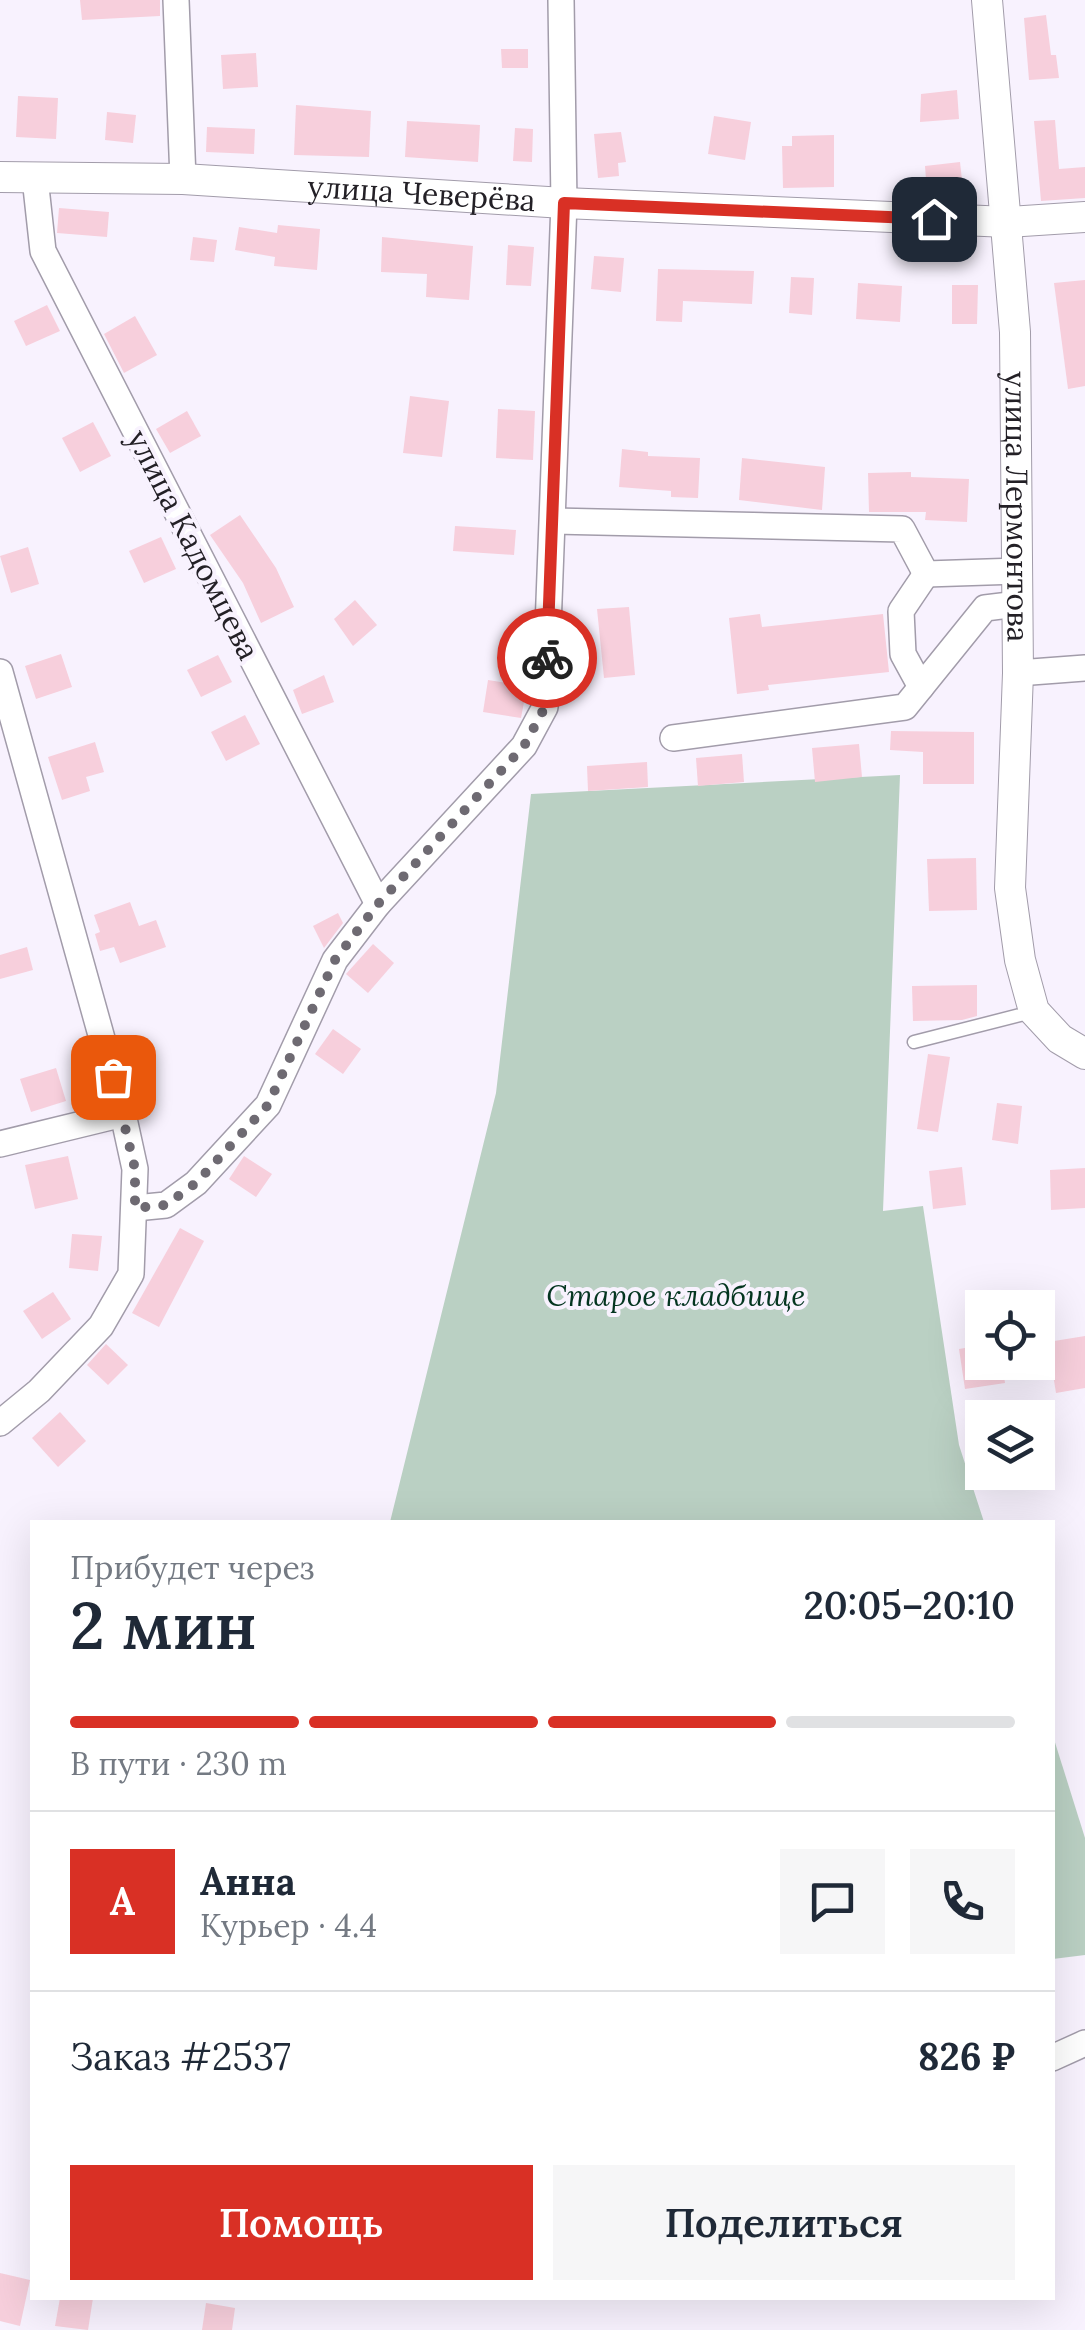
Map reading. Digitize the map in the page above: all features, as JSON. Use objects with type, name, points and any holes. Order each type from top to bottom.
[{"type":"street","points":[[176,0],[183,180]]},
{"type":"street","points":[[135,1208],[166,1205],[196,1183],[268,1105],[335,960],[378,904],[524,746],[545,707],[564,203],[561,0]]},
{"type":"street","name":"улица Лермонтова","points":[[987,0],[1016,332],[1018,672],[1010,888],[1020,960],[1034,1011]]},
{"type":"street","name":"улица Чеверёва","points":[[0,177],[183,180],[564,203],[1008,222],[1085,217]]},
{"type":"street","name":"улица Кадомцева","points":[[35,178],[43,252],[378,904]]},
{"type":"street","points":[[554,521],[902,528],[926,574]]},
{"type":"street","points":[[926,574],[1018,570]]},
{"type":"street","points":[[921,687],[904,654],[901,610],[926,574]]},
{"type":"street","points":[[673,738],[905,706],[985,608],[1018,604]]},
{"type":"street","points":[[1018,672],[1085,668]]},
{"type":"street","points":[[0,672],[135,1169],[131,1274],[101,1326],[39,1390],[0,1423]]},
{"type":"street","points":[[1034,1011],[1060,1038],[1085,1054]]},
{"type":"street","points":[[0,1144],[123,1114]]},
{"type":"street","points":[[1055,2057],[1085,2043]]},
{"type":"lane","points":[[914,1042],[1034,1011]]},
{"type":"green space","name":"Старое кладбище","points":[[900,775],[883,1211],[923,1206],[965,1463],[965,1490],[974,1490],[983,1520],[390,1520],[496,1093],[531,794]]},
{"type":"green space","points":[[1055,1742],[1085,1838],[1085,1955],[1055,1959]]},
{"type":"building","points":[[80,0],[160,0],[160,16],[82,20]]},
{"type":"building","points":[[1046,15],[1051,55],[1056,55],[1059,78],[1029,80],[1024,18]]},
{"type":"building","points":[[501,49],[528,49],[528,68],[502,68]]},
{"type":"building","points":[[256,53],[258,87],[223,89],[221,55]]},
{"type":"building","points":[[957,90],[959,119],[920,122],[921,94]]},
{"type":"building","points":[[18,96],[58,98],[56,139],[16,137]]},
{"type":"building","points":[[296,105],[371,111],[369,157],[294,155]]},
{"type":"building","points":[[107,112],[136,115],[133,143],[105,140]]},
{"type":"building","points":[[714,116],[751,122],[745,160],[708,154]]},
{"type":"building","points":[[1055,120],[1059,169],[1085,167],[1085,198],[1041,201],[1034,121]]},
{"type":"building","points":[[407,121],[480,125],[478,162],[405,157]]},
{"type":"building","points":[[207,127],[255,129],[254,154],[206,152]]},
{"type":"building","points":[[515,128],[533,129],[532,162],[513,161]]},
{"type":"building","points":[[621,132],[626,162],[618,163],[619,176],[598,178],[594,134]]},
{"type":"building","points":[[834,135],[834,187],[783,188],[782,146],[792,146],[792,136]]},
{"type":"building","points":[[960,162],[963,189],[927,192],[925,166]]},
{"type":"building","points":[[59,208],[109,212],[107,237],[57,233]]},
{"type":"building","points":[[278,225],[320,229],[317,270],[274,266],[275,257],[235,250],[239,227],[277,233]]},
{"type":"building","points":[[193,237],[217,240],[214,262],[190,260]]},
{"type":"building","points":[[382,237],[473,246],[469,300],[426,297],[427,274],[381,272]]},
{"type":"building","points":[[508,245],[534,247],[531,286],[506,285]]},
{"type":"building","points":[[594,256],[624,258],[621,292],[591,289]]},
{"type":"building","points":[[658,269],[754,271],[752,304],[683,301],[682,322],[656,321]]},
{"type":"building","points":[[791,277],[814,278],[812,315],[789,313]]},
{"type":"building","points":[[1085,280],[1085,386],[1068,389],[1054,283]]},
{"type":"building","points":[[858,283],[902,286],[900,322],[856,319]]},
{"type":"building","points":[[952,285],[978,285],[977,324],[952,324]]},
{"type":"building","points":[[47,305],[60,331],[26,346],[14,321]]},
{"type":"building","points":[[135,316],[157,355],[124,373],[104,334]]},
{"type":"building","points":[[410,396],[449,401],[442,457],[403,453]]},
{"type":"building","points":[[498,409],[535,411],[533,460],[496,458]]},
{"type":"building","points":[[187,411],[201,436],[170,453],[156,429]]},
{"type":"building","points":[[93,422],[111,456],[80,472],[62,438]]},
{"type":"building","points":[[622,449],[648,452],[648,456],[700,458],[698,498],[671,497],[671,491],[619,487]]},
{"type":"building","points":[[742,458],[825,467],[822,510],[739,500]]},
{"type":"building","points":[[911,472],[911,477],[969,479],[967,522],[925,520],[926,512],[869,512],[868,473]]},
{"type":"building","points":[[240,515],[276,568],[294,607],[261,623],[243,583],[210,535]]},
{"type":"building","points":[[455,526],[516,530],[514,555],[453,551]]},
{"type":"building","points":[[161,537],[176,569],[144,583],[129,551]]},
{"type":"building","points":[[28,547],[39,584],[11,593],[0,556]]},
{"type":"building","points":[[355,600],[377,625],[353,646],[334,619]]},
{"type":"building","points":[[629,607],[635,675],[604,678],[597,609]]},
{"type":"building","points":[[760,614],[762,627],[883,614],[889,672],[768,685],[769,690],[737,694],[729,618]]},
{"type":"building","points":[[61,654],[72,687],[36,699],[25,666]]},
{"type":"building","points":[[218,655],[232,682],[201,697],[187,670]]},
{"type":"building","points":[[324,675],[334,702],[302,714],[293,690]]},
{"type":"building","points":[[488,680],[527,686],[521,718],[483,712]]},
{"type":"building","points":[[245,715],[260,744],[226,761],[211,732]]},
{"type":"building","points":[[891,731],[974,732],[974,784],[923,784],[923,752],[890,750]]},
{"type":"building","points":[[95,742],[104,772],[86,777],[90,791],[62,800],[48,757]]},
{"type":"building","points":[[859,744],[862,777],[815,782],[812,748]]},
{"type":"building","points":[[742,754],[744,782],[698,786],[696,758]]},
{"type":"building","points":[[647,762],[648,787],[588,791],[587,766]]},
{"type":"building","points":[[976,858],[977,910],[929,911],[927,859]]},
{"type":"building","points":[[130,902],[139,926],[156,920],[166,947],[120,963],[114,947],[100,951],[95,934],[100,932],[94,915]]},
{"type":"building","points":[[338,913],[343,923],[324,948],[313,926]]},
{"type":"building","points":[[373,944],[394,963],[368,993],[346,974]]},
{"type":"building","points":[[27,947],[33,970],[0,979],[0,955]]},
{"type":"building","points":[[977,985],[977,1016],[913,1021],[912,986]]},
{"type":"building","points":[[333,1029],[361,1049],[343,1074],[315,1054]]},
{"type":"building","points":[[928,1054],[950,1057],[938,1132],[917,1129]]},
{"type":"building","points":[[56,1068],[66,1101],[31,1112],[20,1079]]},
{"type":"building","points":[[997,1103],[1022,1106],[1018,1144],[992,1140]]},
{"type":"building","points":[[68,1156],[78,1199],[35,1209],[25,1165]]},
{"type":"building","points":[[244,1156],[272,1174],[256,1197],[229,1179]]},
{"type":"building","points":[[962,1167],[966,1205],[933,1209],[929,1171]]},
{"type":"building","points":[[1085,1168],[1085,1208],[1051,1210],[1050,1170]]},
{"type":"building","points":[[180,1228],[204,1241],[159,1327],[132,1313]]},
{"type":"building","points":[[72,1234],[102,1236],[98,1271],[69,1268]]},
{"type":"building","points":[[53,1292],[71,1319],[42,1339],[23,1311]]},
{"type":"building","points":[[1085,1336],[1085,1388],[1056,1393],[1055,1341]]},
{"type":"building","points":[[106,1344],[128,1365],[108,1385],[87,1365]]},
{"type":"building","points":[[965,1348],[965,1380],[1005,1383],[965,1389],[959,1349]]},
{"type":"building","points":[[60,1412],[86,1441],[58,1467],[32,1438]]},
{"type":"building","points":[[0,2273],[30,2280],[20,2326],[0,2321]]},
{"type":"building","points":[[60,2300],[93,2300],[88,2330],[55,2326]]},
{"type":"building","points":[[206,2303],[235,2308],[232,2330],[202,2330]]},
{"type":"way so far","points":[[113,1077],[135,1169],[135,1208],[166,1205],[196,1183],[268,1105],[335,960],[378,904],[524,746],[545,707],[547,658]]},
{"type":"route","points":[[547,658],[564,203],[934,219]]}]
